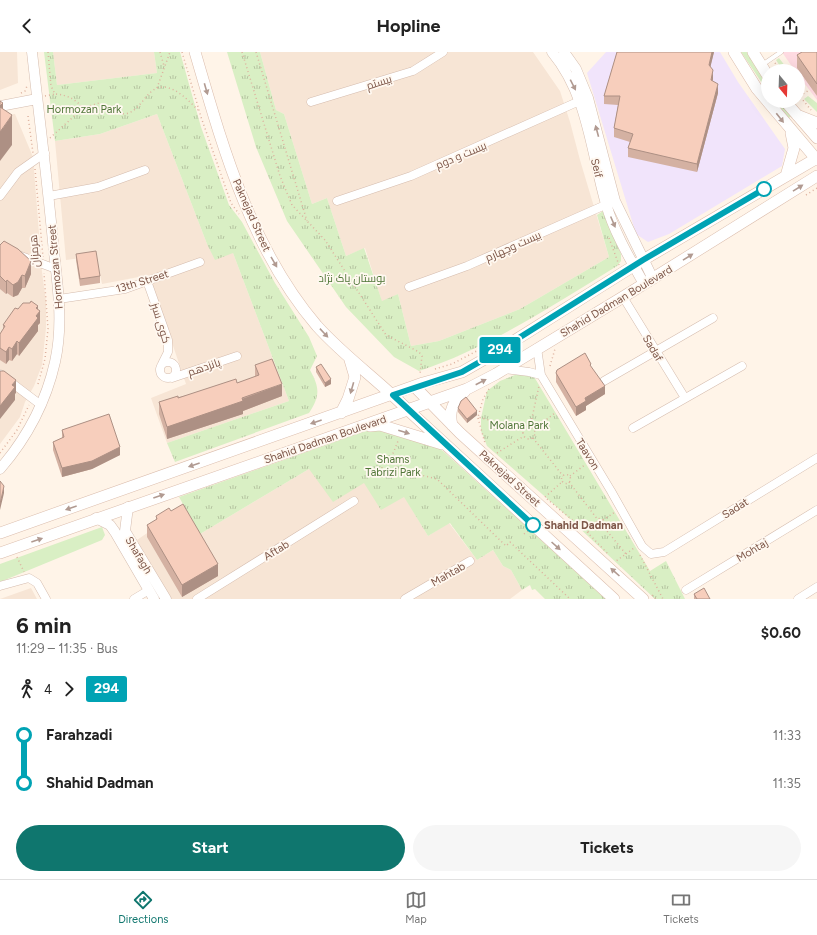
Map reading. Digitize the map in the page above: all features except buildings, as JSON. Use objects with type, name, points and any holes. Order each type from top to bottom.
[{"type":"main road","name":"Paknejad Street","points":[[195,52],[219,134],[259,237],[285,282],[317,326],[350,360],[382,384],[408,410],[614,599]]},
{"type":"main road","points":[[734,52],[757,89],[816,159]]},
{"type":"main road","points":[[753,52],[761,66]]},
{"type":"main road","points":[[790,108],[817,138]]},
{"type":"main road","points":[[795,115],[817,123]]},
{"type":"main road","points":[[786,176],[793,156],[794,144],[790,130]]},
{"type":"main road","name":"Shahid Dadman Boulevard","points":[[0,533],[414,387],[462,372],[638,263],[816,159]]},
{"type":"main road","name":"Shahid Dadman Boulevard","points":[[0,552],[467,389],[505,369],[537,348],[623,298],[817,176]]},
{"type":"main road","points":[[340,413],[348,399],[355,377],[350,360]]},
{"type":"main road","name":"Paknejad Street","points":[[414,387],[460,433],[647,596]]},
{"type":"main road","points":[[452,425],[449,414],[451,407],[456,399],[467,389]]},
{"type":"main road","points":[[352,429],[380,424],[445,444],[448,435],[460,433]]},
{"type":"street","name":"Hormozan Street","points":[[0,469],[11,456],[32,424],[41,405],[55,363],[60,327],[59,299],[45,153],[32,52]]},
{"type":"street","name":"بیستم","points":[[310,102],[413,71],[443,52]]},
{"type":"street","name":"Seif","points":[[552,52],[585,99]]},
{"type":"street","name":"Seif","points":[[564,52],[576,69],[611,203],[638,263],[648,281]]},
{"type":"street","points":[[0,106],[37,98]]},
{"type":"street","name":"بیست و دوم","points":[[337,201],[411,176],[585,99]]},
{"type":"street","points":[[0,196],[18,172],[45,153]]},
{"type":"street","points":[[49,196],[98,187],[145,170]]},
{"type":"street","name":"بیست وچهارم","points":[[409,287],[467,266],[611,203]]},
{"type":"street","points":[[12,251],[30,260],[56,269]]},
{"type":"street","name":"13th Street","points":[[59,299],[125,289],[200,262]]},
{"type":"street","name":"کوی سبز","points":[[147,281],[168,340],[168,352],[160,370],[161,375],[166,378],[172,378]]},
{"type":"street","name":"Sadaf","points":[[623,298],[655,352],[685,398]]},
{"type":"street","points":[[604,380],[713,318]]},
{"type":"street","name":"Taavon","points":[[537,348],[541,375],[611,491],[642,546],[651,554]]},
{"type":"street","name":"پانزدهم","points":[[172,378],[237,356]]},
{"type":"street","points":[[633,428],[742,366]]},
{"type":"street","points":[[505,369],[541,375]]},
{"type":"street","points":[[0,374],[41,405]]},
{"type":"street","name":"Sadat","points":[[651,554],[664,552],[817,458]]},
{"type":"street","name":"Aftab","points":[[197,599],[354,501]]},
{"type":"street","name":"Shafagh","points":[[128,507],[125,531],[154,592]]},
{"type":"street","name":"Mohtaj","points":[[686,590],[817,510]]},
{"type":"street","name":"Shafagh","points":[[96,518],[110,525],[154,592],[166,599]]},
{"type":"street","name":"Mahtab","points":[[405,599],[470,561]]},
{"type":"street","points":[[0,586],[26,577],[37,583],[46,599]]},
{"type":"street","points":[[798,599],[817,588]]},
{"type":"street","points":[[134,599],[154,592]]},
{"type":"lane","points":[[764,64],[781,52]]},
{"type":"path","points":[[48,52],[51,86],[55,94],[66,95],[76,100],[84,108]]},
{"type":"path","points":[[160,52],[164,67]]},
{"type":"path","points":[[43,142],[52,137],[84,108],[99,102],[111,112],[122,114],[129,113],[157,88],[170,52]]},
{"type":"path","points":[[182,52],[199,111],[231,203],[243,220]]},
{"type":"path","points":[[242,52],[280,176],[292,205],[324,240],[386,335],[419,352],[422,356],[420,374]]},
{"type":"path","points":[[256,52],[307,222]]},
{"type":"path","points":[[774,60],[777,64]]},
{"type":"path","points":[[157,88],[165,87],[174,90],[199,111]]},
{"type":"path","points":[[805,92],[809,90]]},
{"type":"path","points":[[805,102],[812,111]]},
{"type":"path","points":[[28,116],[34,160]]},
{"type":"path","name":"هرمزان","points":[[34,167],[43,258]]},
{"type":"path","points":[[609,237],[620,268]]},
{"type":"path","name":"هرمزان","points":[[38,384],[45,359],[48,329],[43,266]]},
{"type":"path","points":[[530,427],[539,385]]},
{"type":"path","points":[[487,446],[478,417],[483,399],[490,387]]},
{"type":"path","points":[[0,453],[17,430],[30,401]]},
{"type":"path","points":[[534,429],[555,413]]},
{"type":"path","points":[[478,417],[524,430],[530,427]]},
{"type":"path","points":[[530,427],[534,429]]},
{"type":"path","points":[[533,438],[535,435],[534,429]]},
{"type":"path","points":[[524,430],[524,436]]},
{"type":"path","points":[[524,436],[527,439],[533,438]]},
{"type":"path","points":[[495,454],[524,436]]},
{"type":"path","points":[[533,438],[563,476],[563,482]]},
{"type":"path","points":[[396,469],[394,473],[390,475],[383,472],[383,465],[390,461],[398,440]]},
{"type":"path","points":[[390,461],[396,465],[396,469]]},
{"type":"path","points":[[586,464],[570,476],[569,482],[598,520]]},
{"type":"path","points":[[396,469],[437,479],[506,546],[510,542],[570,599]]},
{"type":"path","points":[[563,476],[567,474],[570,476]]},
{"type":"path","points":[[569,482],[563,482],[545,497],[588,532],[616,562],[636,547]]},
{"type":"path","points":[[598,520],[603,520],[615,512]]},
{"type":"path","points":[[588,532],[597,524],[598,520]]},
{"type":"path","points":[[602,525],[603,520]]},
{"type":"path","points":[[597,524],[602,525],[626,554]]},
{"type":"path","points":[[16,556],[26,577]]},
{"type":"path","points":[[647,596],[656,599]]},
{"type":"shaded area","points":[[0,52],[17,52],[18,83],[0,90]]},
{"type":"shaded area","points":[[53,52],[154,52],[157,73],[57,85]]},
{"type":"shaded area","points":[[260,52],[533,52],[560,91],[609,257],[520,309],[439,341],[411,346],[398,294],[382,302],[365,248],[346,256],[327,198],[312,204],[284,114],[276,110]]},
{"type":"shaded area","points":[[606,52],[720,52],[738,82],[785,149],[782,166],[669,234],[648,242],[636,234],[587,73]]},
{"type":"shaded area","points":[[782,52],[817,52],[817,100],[805,84],[805,64],[790,64]]},
{"type":"shaded area","points":[[15,114],[33,157],[42,272],[46,302],[46,328],[42,365],[34,386],[25,402],[20,417],[0,444],[0,116]]},
{"type":"shaded area","points":[[157,114],[207,244],[233,253],[289,401],[167,443],[151,398],[186,384],[149,275],[102,284],[96,256],[66,260],[55,141],[100,134]]},
{"type":"shaded area","points":[[309,469],[365,482],[404,496],[428,536],[449,523],[477,560],[493,550],[503,566],[511,570],[522,590],[510,599],[170,599],[137,540],[185,507],[200,534]]},
{"type":"shaded area","points":[[31,588],[37,599],[0,599]]},
{"type":"green space","name":"Hormozan Park","points":[[44,52],[53,52],[57,85],[157,73],[154,52],[180,52],[201,127],[229,205],[242,222],[275,283],[309,337],[317,356],[310,370],[316,382],[317,397],[309,413],[175,462],[167,443],[289,401],[233,253],[215,260],[207,244],[157,114],[100,134],[55,141]]},
{"type":"green space","name":"بوستان پاک نژاد","points":[[227,52],[260,52],[276,110],[284,114],[312,204],[327,198],[346,256],[364,248],[382,301],[398,294],[411,346],[439,341],[520,309],[609,257],[597,215],[603,211],[621,254],[621,261],[617,266],[546,310],[496,338],[419,371],[394,357],[346,307],[287,221],[256,147]]},
{"type":"green space","points":[[741,52],[747,52],[761,74],[761,82]]},
{"type":"green space","points":[[779,58],[784,64],[779,64],[776,60]]},
{"type":"green space","points":[[808,96],[817,103],[817,112],[805,100]]},
{"type":"green space","points":[[780,108],[785,108],[791,116],[788,119]]},
{"type":"green space","name":"Molana Park","points":[[520,373],[533,376],[536,380],[650,571],[666,561],[685,599],[655,599],[558,508],[487,446],[481,431],[481,418],[487,391],[500,381]]},
{"type":"green space","name":"Shams Tabrizi Park","points":[[374,428],[432,444],[443,451],[606,599],[545,599],[535,589],[532,590],[530,585],[522,590],[511,570],[503,566],[493,550],[477,560],[450,523],[428,536],[404,497],[381,510],[364,483],[333,502],[309,469],[200,534],[179,497]]},
{"type":"green space","points":[[102,527],[105,535],[102,540],[0,582],[0,564]]},
{"type":"bus line","name":"294","points":[[533,525],[393,395],[423,383],[462,372],[643,260],[764,189]]},
{"type":"place","name":"Shahid Dadman","points":[[533,525]]}]
